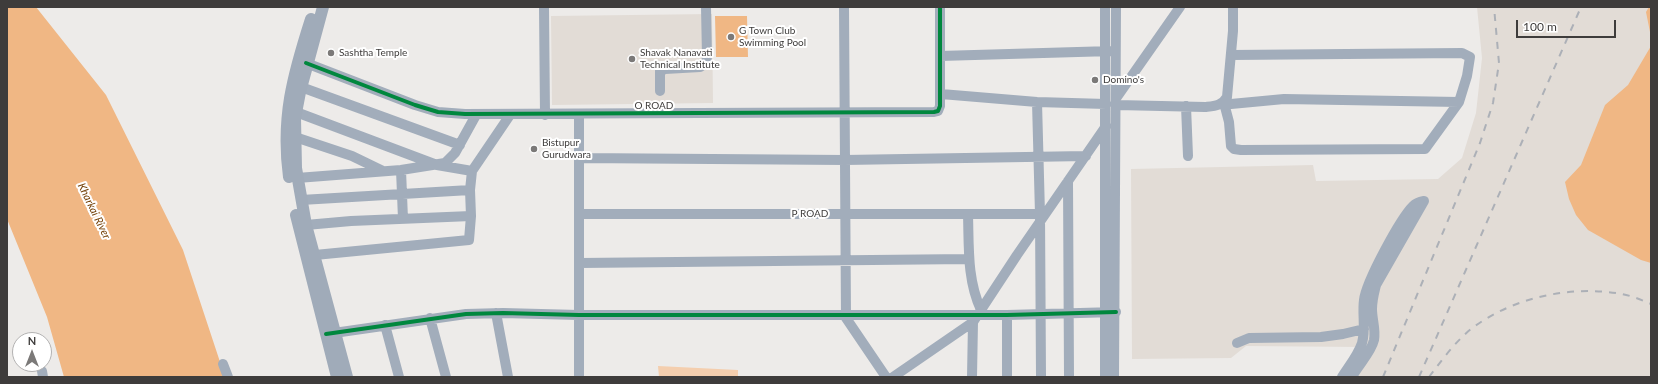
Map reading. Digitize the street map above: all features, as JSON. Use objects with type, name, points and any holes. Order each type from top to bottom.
[{"type":"main road","points":[[314,7],[294,73],[288,103],[286,131],[287,161],[300,234],[331,333],[347,377]]},
{"type":"main road","points":[[322,7],[306,63],[301,87],[296,112],[295,137],[297,178],[331,333],[337,377]]},
{"type":"street","points":[[540,7],[553,7]]},
{"type":"street","points":[[544,7],[545,115]]},
{"type":"street","points":[[660,91],[660,71],[665,69],[700,67],[706,64],[706,7]]},
{"type":"street","points":[[844,7],[846,318],[886,377]]},
{"type":"street","points":[[940,7],[940,94],[1037,102],[1106,104]]},
{"type":"street","points":[[1105,7],[1106,126],[1114,377]]},
{"type":"street","points":[[1105,377],[1111,313],[1117,101],[1116,7]]},
{"type":"street","points":[[1117,101],[1180,7]]},
{"type":"street","points":[[1231,55],[1462,53],[1470,57],[1467,76],[1459,102],[1425,149],[1234,149],[1232,146],[1229,122],[1224,103],[1227,97],[1231,55],[1233,7]]},
{"type":"street","points":[[940,56],[1116,50]]},
{"type":"street","name":"O ROAD","points":[[306,63],[415,105],[438,112],[476,114],[545,115],[934,112],[938,111],[940,106],[940,94]]},
{"type":"street","points":[[301,87],[460,145]]},
{"type":"street","points":[[1117,101],[1186,106],[1217,106],[1224,103],[1232,104],[1284,99],[1459,102]]},
{"type":"street","points":[[1037,102],[1041,218],[1041,377]]},
{"type":"street","points":[[1186,106],[1188,156]]},
{"type":"street","points":[[296,112],[437,165],[472,171]]},
{"type":"street","points":[[297,178],[401,170],[445,163],[451,158],[460,145],[476,114]]},
{"type":"street","points":[[579,114],[579,377]]},
{"type":"street","points":[[315,255],[469,240],[472,171],[510,115]]},
{"type":"street","points":[[893,377],[977,316],[1041,218],[1106,126]]},
{"type":"street","points":[[295,137],[352,156],[382,171]]},
{"type":"street","points":[[579,158],[845,160],[1086,156]]},
{"type":"street","points":[[401,170],[403,219]]},
{"type":"street","points":[[1068,181],[1070,314],[1069,377]]},
{"type":"street","points":[[301,200],[470,190]]},
{"type":"street","points":[[1342,377],[1358,352],[1362,341],[1364,329],[1364,299],[1381,257],[1408,212],[1417,202],[1424,201],[1376,285],[1372,296],[1375,330],[1374,341],[1352,377]]},
{"type":"street","name":"P ROAD","points":[[579,214],[968,214],[1041,218]]},
{"type":"street","points":[[968,214],[969,259],[977,316],[972,377]]},
{"type":"street","points":[[306,224],[471,216]]},
{"type":"street","points":[[580,263],[969,259]]},
{"type":"street","points":[[331,333],[430,318],[466,314],[496,313],[579,315],[977,316],[1111,313]]},
{"type":"street","points":[[496,313],[508,377]]},
{"type":"street","points":[[1006,315],[1007,377]]},
{"type":"street","points":[[430,318],[446,377]]},
{"type":"street","points":[[385,325],[399,377]]},
{"type":"street","points":[[1237,343],[1249,338],[1321,336],[1364,329]]},
{"type":"street","points":[[223,364],[228,377]]},
{"type":"shaded area","points":[[1477,7],[1651,7],[1651,377],[1341,377],[1360,347],[1246,346],[1231,358],[1132,359],[1131,169],[1313,165],[1316,181],[1438,179],[1462,158],[1476,113],[1482,58]]},
{"type":"shaded area","name":"Shavak Nanavati Technical Institute","points":[[712,14],[713,103],[552,105],[551,16]]},
{"type":"shaded area","points":[[658,366],[738,370],[738,377],[659,377]]},
{"type":"water","name":"Kharkai River","points":[[7,7],[36,7],[106,95],[183,250],[225,377],[64,377],[47,317],[7,219]]},
{"type":"water","points":[[1649,7],[1651,7],[1651,37],[1646,12]]},
{"type":"water","name":"G Town Club Swimming Pool","points":[[715,16],[747,16],[748,57],[716,57]]},
{"type":"water","points":[[1651,46],[1651,263],[1641,260],[1588,230],[1576,215],[1569,199],[1565,182],[1581,165],[1605,105],[1628,85]]},
{"type":"railway","points":[[1383,377],[1480,143],[1493,103],[1499,63],[1494,7]]},
{"type":"railway","points":[[1419,377],[1581,7]]},
{"type":"railway","points":[[1429,377],[1454,345],[1471,329],[1487,318],[1524,301],[1543,296],[1583,291],[1622,294],[1651,304]]},
{"type":"cycle path","points":[[306,63],[415,105],[438,112],[465,114],[934,112],[938,111],[940,106],[940,7]]},
{"type":"cycle path","points":[[326,334],[466,314],[1007,315],[1116,312]]},
{"type":"place","name":"G Town Club Swimming Pool","points":[[731,37]]},
{"type":"place","name":"Sashtha Temple","points":[[331,53]]},
{"type":"place","name":"Shavak Nanavati Technical Institute","points":[[632,59]]},
{"type":"place","name":"Domino's","points":[[1095,80]]},
{"type":"place","name":"Bistupur Gurudwara","points":[[534,149]]}]
